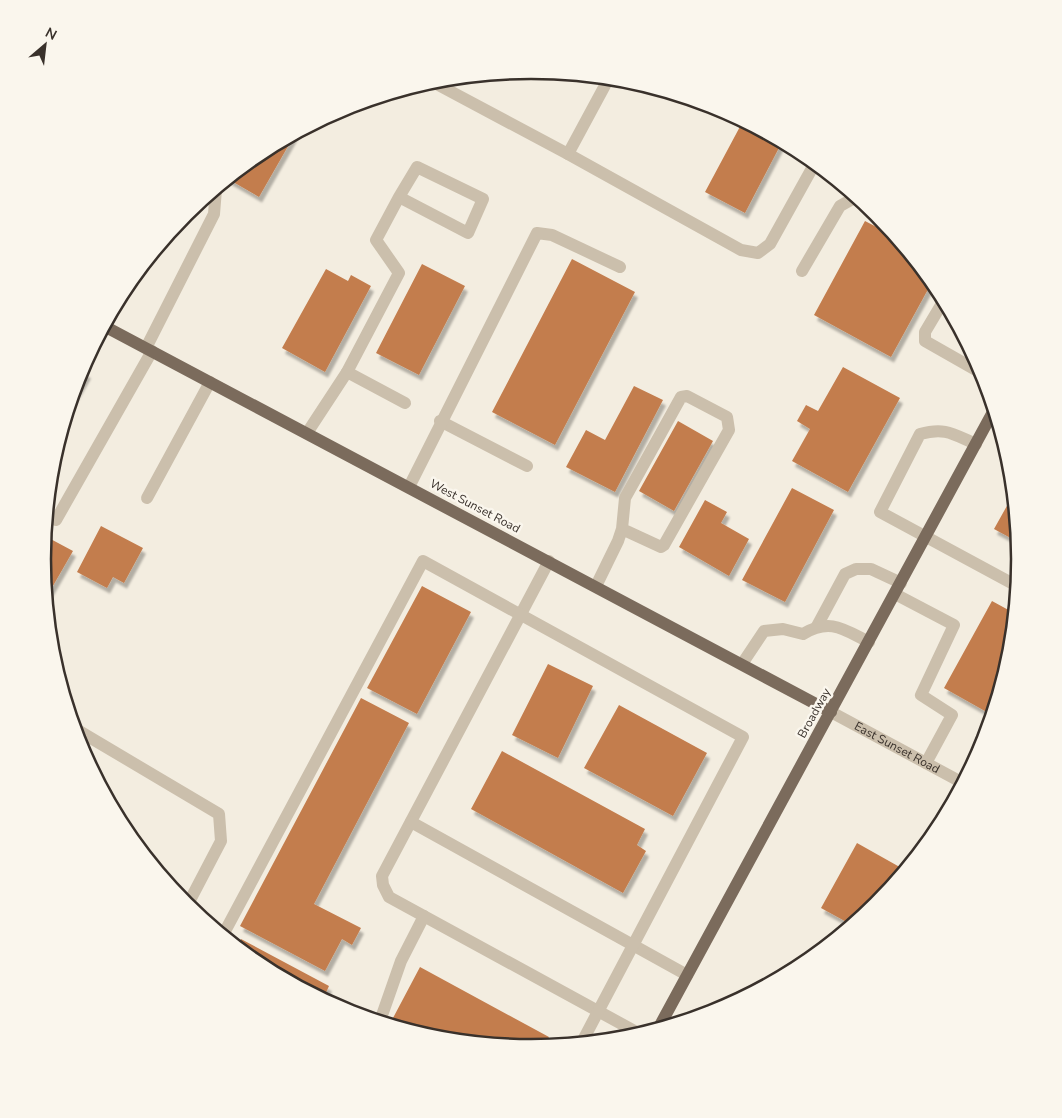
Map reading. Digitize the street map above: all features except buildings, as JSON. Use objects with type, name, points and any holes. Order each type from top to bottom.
[{"type":"main road","name":"West Sunset Road","points":[[110,329],[831,712]]},
{"type":"main road","name":"Broadway","points":[[663,1020],[989,419]]},
{"type":"street","points":[[568,154],[605,85]]},
{"type":"street","points":[[442,87],[741,250],[758,253],[770,244],[811,170]]},
{"type":"street","points":[[307,433],[347,372],[399,273],[376,240],[399,197],[417,167],[483,199],[468,233],[399,197]]},
{"type":"street","points":[[56,520],[149,350],[214,214],[215,198]]},
{"type":"street","points":[[802,271],[840,206],[850,201]]},
{"type":"street","points":[[409,487],[440,421],[537,233],[552,235],[620,268]]},
{"type":"street","points":[[939,308],[925,332],[925,341],[970,367]]},
{"type":"street","points":[[347,372],[405,403]]},
{"type":"street","points":[[147,498],[210,382]]},
{"type":"street","points":[[596,586],[622,529],[625,498],[681,397],[687,396],[727,417],[729,430],[664,544],[661,547],[622,529]]},
{"type":"street","points":[[440,421],[527,466]]},
{"type":"street","points":[[976,444],[944,431],[937,430],[920,434],[880,512],[1010,582]]},
{"type":"street","points":[[226,929],[423,561],[743,737],[585,1036]]},
{"type":"street","points":[[549,561],[382,876],[383,885],[389,897],[630,1029]]},
{"type":"street","points":[[817,626],[845,574],[856,569],[871,569],[954,625],[920,695],[952,715],[926,763]]},
{"type":"street","points":[[742,664],[764,631],[783,629],[803,634],[817,626],[836,626],[869,642]]},
{"type":"street","name":"East Sunset Road","points":[[831,712],[956,780]]},
{"type":"street","points":[[85,734],[220,814],[221,841],[191,897]]},
{"type":"street","points":[[411,822],[687,975]]},
{"type":"street","points":[[382,1015],[401,960],[424,916]]}]
